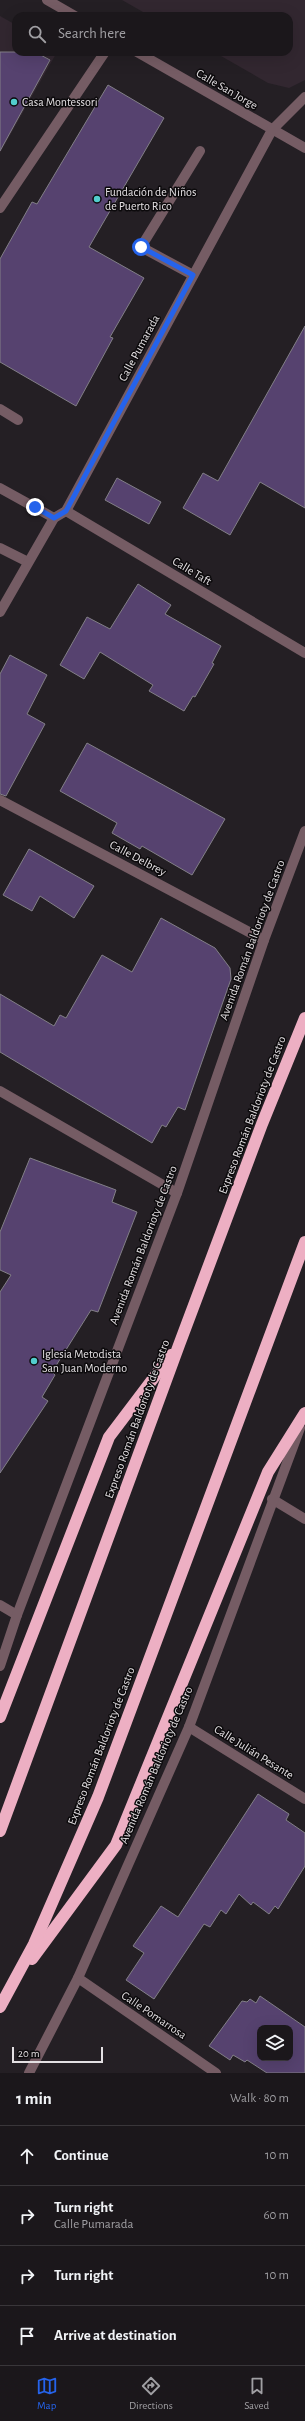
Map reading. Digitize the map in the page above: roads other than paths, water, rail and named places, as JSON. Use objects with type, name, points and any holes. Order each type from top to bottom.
[{"type":"highway","name":"Expreso Román Baldorioty de Castro","points":[[0,1831],[179,1345],[262,1124],[305,1018]]},
{"type":"highway","name":"Expreso Román Baldorioty de Castro","points":[[0,2006],[34,1944],[98,1797],[305,1242]]},
{"type":"highway","points":[[0,1717],[109,1436],[179,1345]]},
{"type":"highway","points":[[8,1992],[116,1845],[268,1472],[305,1414]]},
{"type":"street","points":[[47,0],[68,12]]},
{"type":"street","points":[[0,208],[102,56]]},
{"type":"street","name":"Calle San Jorge","points":[[144,56],[305,148]]},
{"type":"street","name":"Calle Pumarada","points":[[66,511],[272,130],[305,97]]},
{"type":"street","points":[[193,275],[141,247],[200,151]]},
{"type":"street","points":[[0,409],[18,420]]},
{"type":"street","points":[[0,488],[54,518]]},
{"type":"street","points":[[0,612],[54,518],[66,511]]},
{"type":"street","name":"Calle Taft","points":[[66,511],[305,653]]},
{"type":"street","points":[[0,548],[28,562]]},
{"type":"street","name":"Calle Delbrey","points":[[0,800],[264,940]]},
{"type":"street","name":"Avenida Román Baldorioty de Castro","points":[[0,1666],[16,1615],[177,1193],[264,940],[305,831]]},
{"type":"street","points":[[0,1091],[177,1193]]},
{"type":"street","name":"Avenida Román Baldorioty de Castro","points":[[29,2073],[78,1978],[189,1727],[272,1498],[305,1414]]},
{"type":"street","points":[[272,1498],[305,1519]]},
{"type":"street","points":[[0,1605],[16,1615]]},
{"type":"street","name":"Calle Julián Pesante","points":[[189,1727],[305,1799]]},
{"type":"street","name":"Calle Pomarrosa","points":[[78,1978],[216,2073]]},
{"type":"place","name":"Casa Montessori","points":[[14,102]]},
{"type":"place","name":"Fundación de Niños de Puerto Rico","points":[[97,199]]},
{"type":"place","name":"Iglesia Metodista San Juan Moderno","points":[[34,1361]]}]
